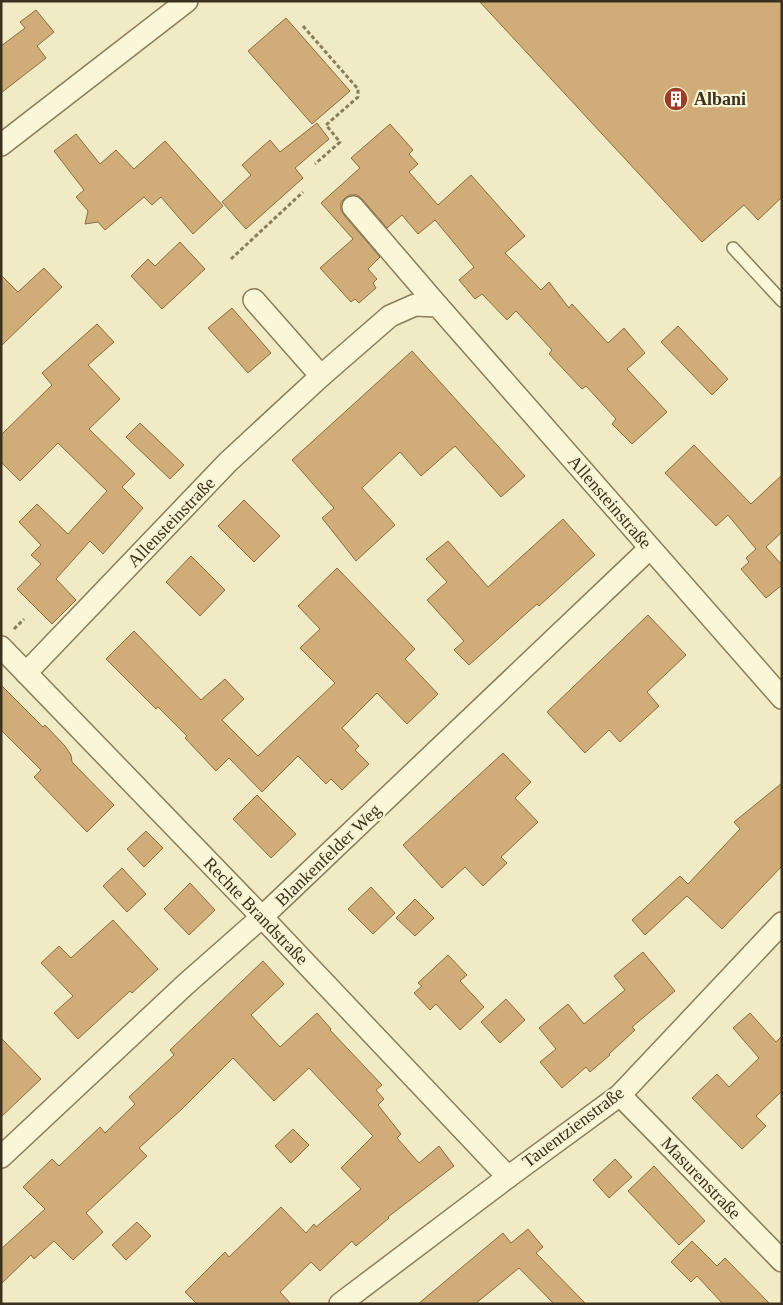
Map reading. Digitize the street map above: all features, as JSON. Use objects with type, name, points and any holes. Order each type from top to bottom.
[{"type":"street","points":[[1,145],[187,1]]},
{"type":"street","name":"Allensteinstraße","points":[[353,208],[782,698]]},
{"type":"street","points":[[254,300],[321,376]]},
{"type":"street","name":"Allensteinstraße","points":[[26,673],[228,462],[321,376],[390,316],[415,305],[438,306]]},
{"type":"street","name":"Blankenfelder Weg","points":[[1,1157],[186,984],[262,917],[650,548]]},
{"type":"street","name":"Rechte Brandstraße","points":[[1,647],[262,917],[508,1177]]},
{"type":"street","name":"Tauentzienstraße","points":[[340,1304],[620,1095],[782,923]]},
{"type":"street","name":"Masurenstraße","points":[[620,1095],[782,1261]]},
{"type":"lane","points":[[733,248],[782,301]]},
{"type":"path","points":[[303,26],[358,89],[358,97],[326,125],[340,142],[315,164]]},
{"type":"path","points":[[231,258],[303,192]]},
{"type":"building","name":"Albani","points":[[479,1],[782,1],[782,197],[758,220],[744,205],[702,242]]},
{"type":"building","points":[[36,10],[54,32],[37,46],[46,58],[1,93],[1,46],[25,28],[20,22]]},
{"type":"building","points":[[286,18],[350,91],[312,124],[248,51]]},
{"type":"building","points":[[317,123],[329,139],[295,168],[303,178],[246,229],[222,202],[251,175],[242,165],[270,140],[280,152]]},
{"type":"building","points":[[390,124],[413,150],[409,154],[418,164],[409,172],[438,205],[471,175],[525,236],[505,253],[541,290],[549,282],[569,308],[572,304],[608,343],[624,328],[645,353],[627,369],[667,412],[632,444],[612,424],[616,419],[586,386],[582,389],[549,354],[552,350],[516,311],[507,320],[482,294],[475,299],[459,280],[474,267],[435,220],[418,234],[402,215],[387,228],[362,199],[357,195],[350,195],[341,202],[341,210],[380,257],[368,269],[377,279],[373,283],[376,288],[359,303],[355,299],[351,302],[320,268],[353,239],[321,203],[360,168],[351,158]]},
{"type":"building","points":[[76,134],[100,164],[116,150],[134,169],[165,141],[223,206],[193,234],[161,197],[152,205],[144,197],[105,230],[98,222],[85,224],[88,211],[76,197],[84,190],[54,151]]},
{"type":"building","points":[[180,242],[205,269],[162,309],[131,276],[148,259],[155,266]]},
{"type":"building","points":[[44,268],[62,287],[1,346],[1,275],[18,292]]},
{"type":"building","points":[[232,308],[271,353],[248,373],[208,328]]},
{"type":"building","points":[[97,324],[114,342],[88,365],[120,399],[89,429],[135,474],[122,487],[143,508],[103,554],[90,541],[56,579],[76,600],[52,624],[17,589],[41,564],[31,555],[41,545],[19,522],[37,504],[68,534],[107,491],[58,443],[20,481],[1,462],[1,435],[52,385],[42,373]]},
{"type":"building","points":[[678,326],[728,379],[712,395],[661,342]]},
{"type":"building","points":[[412,351],[525,476],[501,497],[455,446],[421,476],[400,452],[362,488],[395,525],[356,561],[322,518],[334,508],[292,460]]},
{"type":"building","points":[[140,423],[184,465],[170,479],[126,437]]},
{"type":"building","points":[[694,445],[751,504],[782,475],[782,532],[766,547],[782,565],[782,585],[766,598],[741,569],[749,562],[746,558],[756,549],[728,515],[716,526],[665,473]]},
{"type":"building","points":[[244,500],[280,536],[254,562],[218,526]]},
{"type":"building","points":[[563,519],[595,555],[539,606],[537,604],[469,665],[454,650],[464,641],[427,600],[447,582],[426,559],[448,541],[488,587]]},
{"type":"building","points":[[191,556],[225,590],[200,616],[166,582]]},
{"type":"building","points":[[337,568],[415,649],[405,659],[438,694],[407,724],[377,693],[342,728],[359,746],[355,750],[369,764],[342,790],[331,779],[326,784],[298,756],[262,792],[229,758],[216,771],[185,738],[187,736],[158,707],[156,709],[106,659],[134,631],[201,700],[225,679],[244,699],[222,720],[258,756],[335,683],[300,648],[320,629],[298,606]]},
{"type":"building","points":[[648,615],[686,655],[647,692],[659,706],[620,742],[609,730],[585,753],[547,712]]},
{"type":"building","points":[[1,685],[65,746],[71,755],[72,762],[114,805],[87,832],[34,777],[41,770],[1,730]]},
{"type":"building","points":[[503,753],[531,782],[515,798],[538,822],[501,857],[507,863],[483,886],[465,867],[442,888],[403,845]]},
{"type":"building","points":[[782,783],[782,866],[722,929],[687,896],[645,935],[632,920],[680,876],[688,884],[740,829],[734,822]]},
{"type":"building","points":[[257,795],[296,834],[271,858],[233,819]]},
{"type":"building","points":[[146,831],[163,848],[144,867],[127,849]]},
{"type":"building","points":[[122,868],[146,894],[127,912],[103,886]]},
{"type":"building","points":[[190,883],[215,910],[189,935],[164,909]]},
{"type":"building","points":[[371,887],[395,913],[373,934],[348,909]]},
{"type":"building","points":[[415,899],[434,918],[415,936],[396,918]]},
{"type":"building","points":[[113,920],[158,969],[132,993],[130,991],[78,1039],[54,1013],[73,996],[41,963],[59,946],[71,958]]},
{"type":"building","points":[[643,952],[675,991],[632,1027],[635,1030],[610,1055],[590,1072],[586,1067],[562,1088],[540,1062],[556,1049],[539,1028],[568,1004],[584,1024],[625,990],[614,976]]},
{"type":"building","points":[[448,955],[467,975],[460,981],[484,1007],[460,1030],[436,1004],[430,1010],[414,993],[422,986],[418,983]]},
{"type":"building","points":[[263,961],[284,984],[251,1015],[280,1047],[317,1013],[330,1030],[382,1085],[376,1090],[384,1099],[378,1105],[401,1134],[397,1138],[419,1163],[439,1146],[454,1166],[388,1217],[356,1246],[352,1241],[320,1271],[311,1262],[280,1292],[291,1304],[197,1304],[185,1292],[225,1252],[229,1257],[281,1207],[306,1233],[314,1224],[316,1227],[361,1189],[341,1168],[373,1136],[309,1068],[274,1101],[233,1058],[182,1109],[139,1148],[147,1156],[86,1213],[103,1232],[73,1260],[54,1241],[34,1259],[31,1255],[1,1284],[1,1249],[45,1209],[23,1187],[52,1159],[59,1166],[100,1127],[105,1133],[135,1104],[129,1097],[174,1055],[170,1050]]},
{"type":"building","points":[[506,999],[525,1020],[500,1043],[481,1022]]},
{"type":"building","points":[[750,1013],[776,1042],[782,1036],[782,1091],[756,1116],[766,1126],[742,1149],[692,1098],[717,1074],[729,1087],[759,1058],[733,1028]]},
{"type":"building","points":[[1,1038],[41,1079],[1,1117]]},
{"type":"building","points":[[293,1129],[309,1145],[291,1163],[275,1146]]},
{"type":"building","points":[[615,1159],[632,1177],[609,1198],[593,1180]]},
{"type":"building","points":[[654,1166],[705,1221],[679,1245],[628,1191]]},
{"type":"building","points":[[137,1222],[151,1236],[126,1260],[112,1245]]},
{"type":"building","points":[[528,1229],[543,1247],[536,1253],[586,1304],[554,1304],[519,1268],[475,1304],[418,1304],[503,1233],[511,1243]]},
{"type":"building","points":[[692,1241],[717,1266],[725,1258],[770,1304],[723,1304],[697,1276],[691,1282],[671,1262]]},
{"type":"place","name":"Albani","points":[[676,99]]}]
